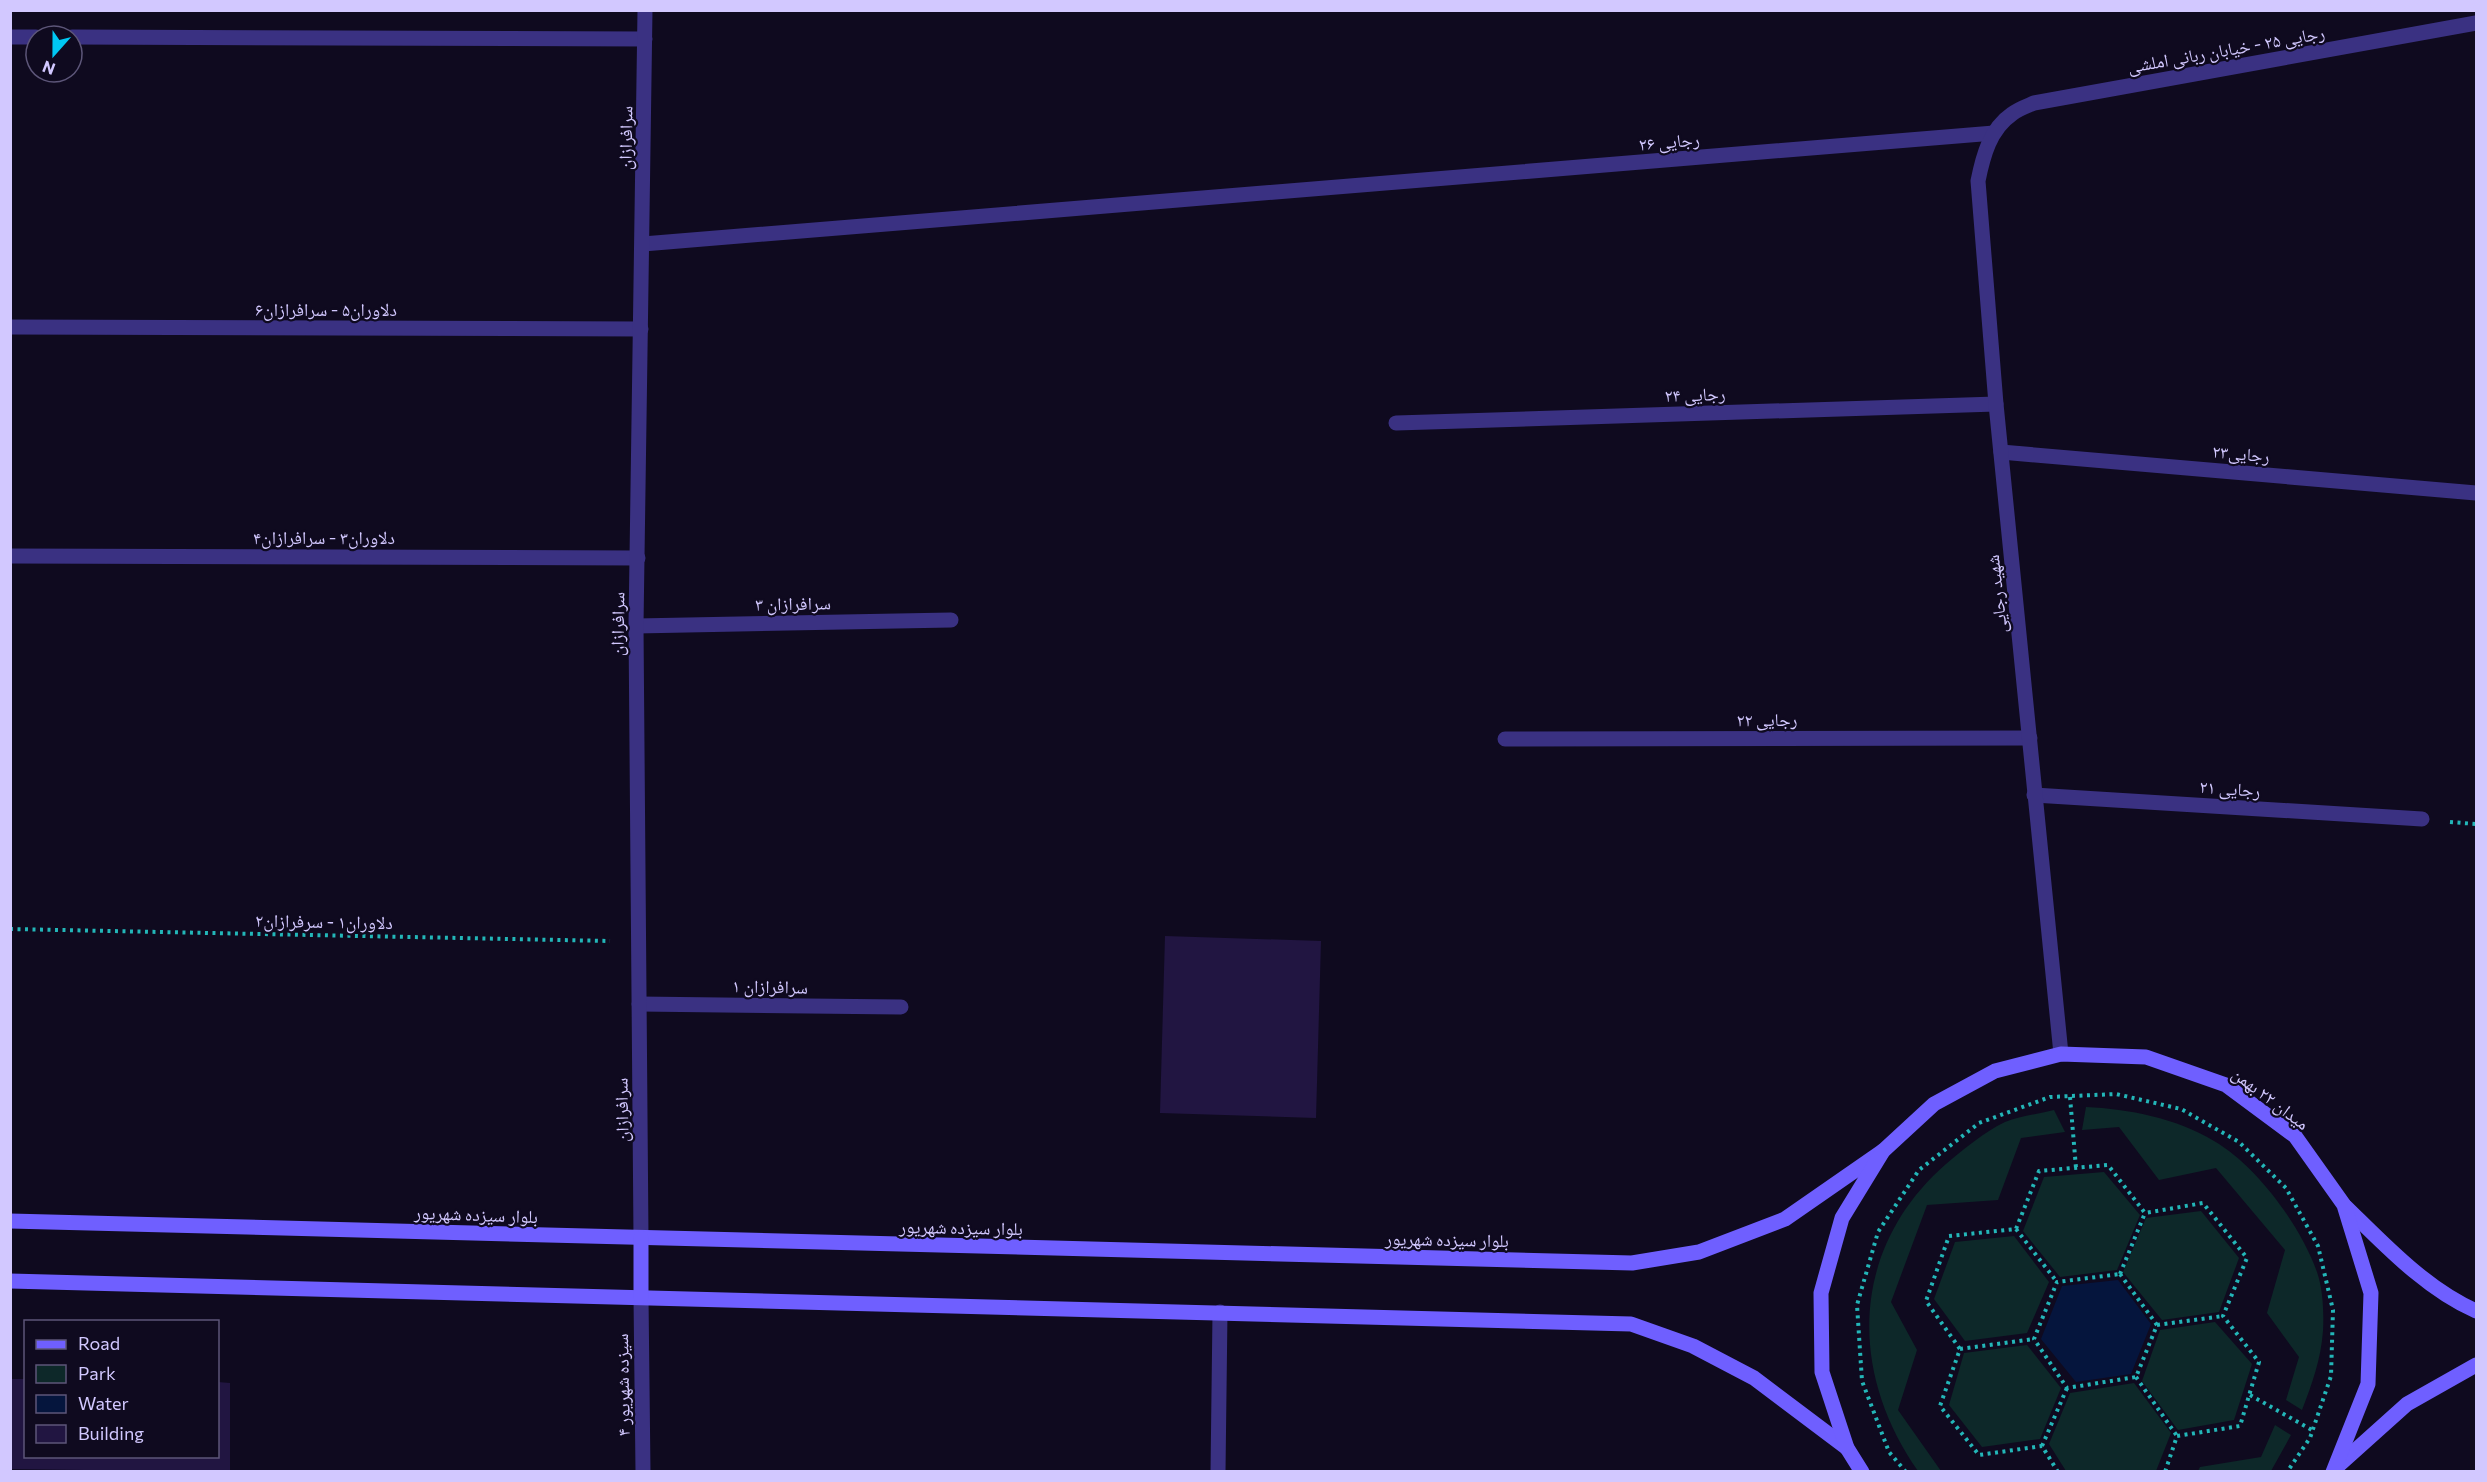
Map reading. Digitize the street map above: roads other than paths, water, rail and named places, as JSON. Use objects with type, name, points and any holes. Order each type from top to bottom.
[{"type":"main road","name":"میدان ۲۲ بهمن","points":[[1862,1472],[1847,1448],[1822,1372],[1821,1293],[1842,1218],[1883,1150],[1934,1104],[1995,1071],[2061,1054],[2146,1057],[2226,1085],[2295,1136],[2344,1206],[2371,1293],[2368,1384],[2334,1470]]},
{"type":"main road","name":"بلوار سیزده شهریور","points":[[10,1221],[1632,1263],[1699,1252],[1785,1218],[1883,1150]]},
{"type":"main road","points":[[2344,1206],[2405,1264],[2464,1306],[2476,1311]]},
{"type":"main road","points":[[641,1238],[641,1297]]},
{"type":"main road","points":[[10,1281],[1631,1324],[1693,1346],[1754,1378],[1847,1448]]},
{"type":"main road","points":[[2334,1470],[2407,1404],[2476,1365]]},
{"type":"street","name":"سرافرازان","points":[[641,1238],[636,626],[645,10]]},
{"type":"street","name":"رجایی ۲۵ - خیابان ربانی املشی","points":[[1994,133],[2012,114],[2034,103],[2476,23]]},
{"type":"street","points":[[84,37],[645,39]]},
{"type":"street","name":"رجایی ۲۶","points":[[643,244],[1994,133]]},
{"type":"street","name":"شهید رجایی","points":[[1994,133],[1983,157],[1978,181],[1996,404],[2061,1054]]},
{"type":"street","name":"دلاوران۵ - سرافرازان۶","points":[[10,327],[641,329]]},
{"type":"street","name":"رجایی ۲۴","points":[[1396,423],[1996,404]]},
{"type":"street","name":"رجایی۲۳","points":[[2001,452],[2476,493]]},
{"type":"street","name":"دلاوران۳ - سرافرازان۴","points":[[10,556],[638,558]]},
{"type":"street","name":"سرافرازان ۳","points":[[636,626],[951,620]]},
{"type":"street","name":"رجایی ۲۲","points":[[1505,739],[2030,738]]},
{"type":"street","name":"رجایی ۲۱","points":[[2034,795],[2422,819]]},
{"type":"street","name":"سرافرازان ۱","points":[[639,1004],[901,1007]]},
{"type":"street","name":"سیزده شهریور ۴","points":[[641,1297],[643,1472]]},
{"type":"street","points":[[1218,1472],[1220,1312]]},
{"type":"water","points":[[2118,1280],[2151,1324],[2131,1374],[2076,1382],[2041,1339],[2062,1286]]}]
